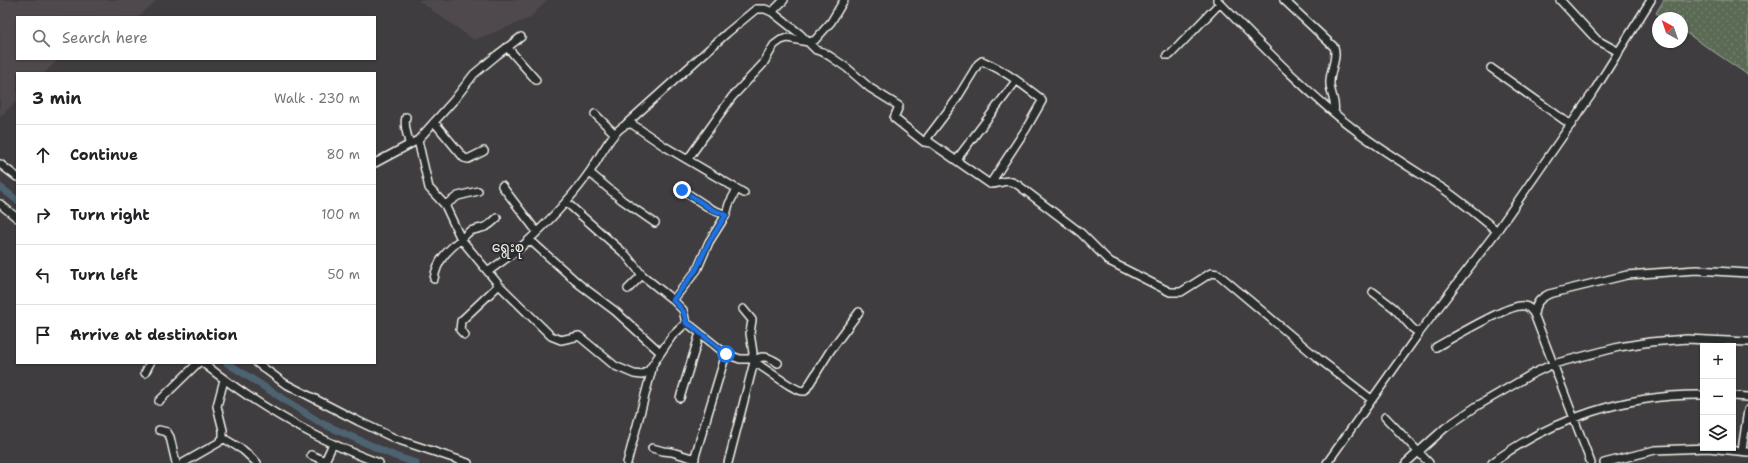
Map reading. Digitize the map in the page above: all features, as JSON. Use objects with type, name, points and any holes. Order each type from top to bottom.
[{"type":"street","points":[[772,12],[784,0]]},
{"type":"street","points":[[688,159],[732,97],[763,64],[774,45],[781,40],[788,38],[808,42],[818,38],[831,22],[844,0]]},
{"type":"street","points":[[1284,0],[1334,47],[1335,53],[1330,88],[1335,108],[1334,112]]},
{"type":"street","points":[[1560,0],[1597,40],[1619,52]]},
{"type":"street","points":[[1327,463],[1419,333],[1497,231],[1619,52],[1651,0]]},
{"type":"street","points":[[1167,55],[1170,55],[1219,1],[1264,47],[1334,112],[1358,132],[1397,160],[1443,188],[1497,231]]},
{"type":"street","points":[[489,271],[530,240],[566,202],[590,172],[614,133],[756,9],[765,9],[772,12],[816,50],[823,52],[847,68],[870,88],[899,106],[894,118],[924,142],[931,143]]},
{"type":"street","points":[[376,162],[418,140],[474,74],[521,37]]},
{"type":"street","points":[[507,47],[536,80]]},
{"type":"street","points":[[990,184],[1030,123],[1042,101],[997,67],[982,61],[927,140],[958,160],[990,184],[997,184],[1006,180],[1018,185],[1081,233],[1109,261],[1170,292],[1181,292],[1211,273],[1218,274],[1319,359],[1371,400]]},
{"type":"street","points":[[1491,68],[1570,125]]},
{"type":"street","points":[[958,160],[960,155],[1016,80]]},
{"type":"street","points":[[595,114],[614,133]]},
{"type":"street","points":[[406,117],[404,124],[409,136],[409,144]]},
{"type":"street","points":[[434,122],[464,158],[472,158],[484,151]]},
{"type":"street","points":[[626,124],[632,124],[744,193]]},
{"type":"street","points":[[418,140],[429,188],[445,205],[461,239],[489,271],[499,285],[551,336],[561,340],[579,336],[614,366],[634,374],[646,373],[672,336],[686,323],[686,317],[683,310],[642,275],[626,255],[566,202]]},
{"type":"street","points":[[0,164],[16,176]]},
{"type":"street","points":[[590,172],[622,200],[655,223]]},
{"type":"street","points":[[502,186],[537,232]]},
{"type":"street","points":[[673,300],[696,270],[709,242],[726,215],[729,204],[737,188]]},
{"type":"street","points":[[682,190],[711,209],[726,215]]},
{"type":"street","points":[[445,205],[454,198],[478,191]]},
{"type":"street","points":[[0,204],[16,217]]},
{"type":"street","points":[[434,279],[441,257],[450,247],[469,232],[487,228],[497,218]]},
{"type":"street","points":[[530,240],[579,284],[615,311],[660,352]]},
{"type":"street","points":[[1534,314],[1535,305],[1540,299],[1549,294],[1627,275],[1696,270],[1748,273]]},
{"type":"street","points":[[628,289],[642,275]]},
{"type":"street","points":[[465,334],[460,330],[461,321],[499,285]]},
{"type":"street","points":[[1373,292],[1394,308],[1412,328],[1419,333]]},
{"type":"street","points":[[1436,347],[1517,306],[1529,308],[1534,314],[1591,463]]},
{"type":"street","points":[[728,463],[753,361],[750,333],[752,320],[743,309]]},
{"type":"street","points":[[686,323],[692,326],[726,354],[740,359],[753,361],[799,391],[805,391],[830,350],[859,312]]},
{"type":"street","points":[[680,398],[700,333]]},
{"type":"street","points":[[1406,463],[1445,428],[1477,406],[1532,374],[1553,364],[1619,347],[1650,342],[1687,339],[1748,342]]},
{"type":"street","points":[[652,448],[663,452],[672,452],[694,461],[726,354]]},
{"type":"street","points":[[753,361],[759,357],[765,356],[778,363]]},
{"type":"street","points":[[145,373],[150,364]]},
{"type":"street","points":[[159,401],[197,364]]},
{"type":"street","points":[[205,364],[224,380],[312,434],[380,463]]},
{"type":"street","points":[[257,364],[284,383],[396,439],[468,463]]},
{"type":"street","points":[[627,463],[653,365]]},
{"type":"street","points":[[183,463],[218,443],[223,438],[223,430],[217,406],[224,380]]},
{"type":"street","points":[[1492,463],[1532,437],[1574,417],[1604,408],[1636,401],[1666,396],[1700,395]]},
{"type":"street","points":[[1736,396],[1748,398]]},
{"type":"street","points":[[1604,463],[1655,450],[1684,448],[1745,451],[1748,410]]},
{"type":"street","points":[[1385,418],[1429,463]]},
{"type":"street","points":[[159,430],[167,432],[170,437],[176,463]]},
{"type":"street","points":[[223,438],[243,450],[257,463]]},
{"type":"street","points":[[311,455],[326,462],[333,444]]},
{"type":"shaded area","points":[[0,0],[157,0],[139,16],[16,16],[16,60],[58,60],[45,72],[16,72],[16,101],[0,117]]},
{"type":"shaded area","points":[[418,0],[547,0],[530,18],[474,40]]},
{"type":"green space","points":[[1664,0],[1748,0],[1748,75],[1688,34],[1688,12],[1657,12]]},
{"type":"waterway","points":[[0,187],[16,199]]},
{"type":"waterway","points":[[229,364],[321,423],[395,456],[416,463]]},
{"type":"district","name":"ရွေးစု","points":[[508,247]]},
{"type":"route","points":[[682,190],[711,209],[726,215],[709,242],[690,280],[673,300],[683,310],[686,317],[686,323],[692,326],[726,354]]}]
